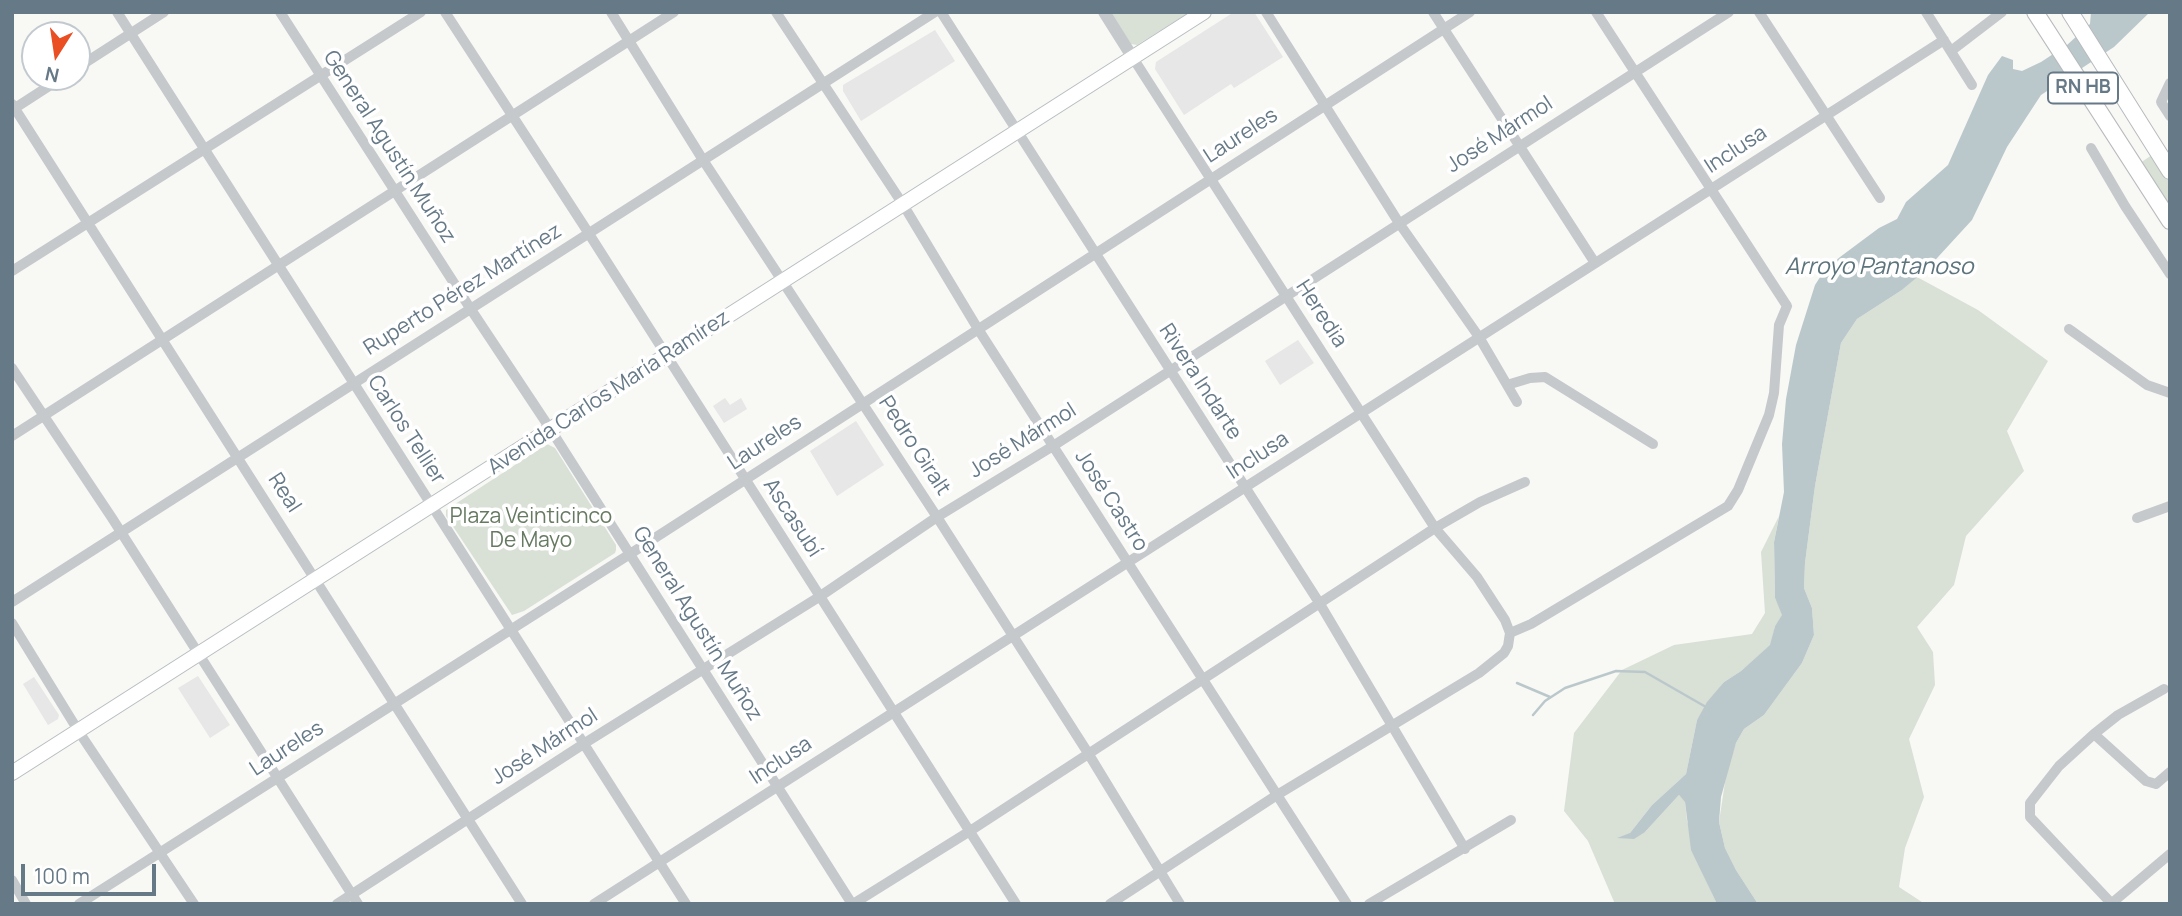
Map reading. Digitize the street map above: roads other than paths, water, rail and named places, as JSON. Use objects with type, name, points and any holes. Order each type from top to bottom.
[{"type":"highway","name":"RN HB","points":[[2035,12],[2170,221]]},
{"type":"highway","name":"RN HB","points":[[2070,12],[2170,171]]},
{"type":"main road","name":"Avenida Carlos María Ramírez","points":[[12,774],[1204,12]]},
{"type":"street","name":"Carlos Tellier","points":[[117,12],[686,904]]},
{"type":"street","points":[[91,59],[164,12]]},
{"type":"street","name":"General Agustín Muñoz","points":[[280,12],[853,904]]},
{"type":"street","points":[[12,271],[421,12]]},
{"type":"street","name":"Ascasubí","points":[[445,12],[895,711],[1016,904]]},
{"type":"street","name":"Pedro Giralt","points":[[611,12],[703,160],[1088,753],[1180,904]]},
{"type":"street","points":[[12,436],[674,12]]},
{"type":"street","name":"José Castro","points":[[776,12],[904,206],[978,329],[1347,904]]},
{"type":"street","name":"Ruperto Pérez Martínez","points":[[12,602],[935,12]]},
{"type":"street","name":"Rivera Indarte","points":[[941,12],[1096,253],[1168,371],[1320,604],[1465,849]]},
{"type":"street","name":"Heredia","points":[[1104,12],[1435,528],[1477,577],[1505,620],[1510,633]]},
{"type":"street","points":[[1266,12],[1399,223],[1479,337],[1517,402]]},
{"type":"street","points":[[1433,12],[1595,263]]},
{"type":"street","name":"Laureles","points":[[79,904],[630,554],[1470,12]]},
{"type":"street","points":[[1110,904],[1277,795],[1479,673],[1504,653],[1510,633],[1541,618],[1728,506],[1738,490],[1769,415],[1774,393],[1779,325],[1787,306],[1595,12]]},
{"type":"street","name":"José Mármol","points":[[337,904],[355,899],[585,743],[820,597],[937,517],[1053,446],[1729,12]]},
{"type":"street","points":[[1759,12],[1880,198]]},
{"type":"street","points":[[1926,12],[1972,85]]},
{"type":"street","points":[[1951,51],[2002,12]]},
{"type":"street","name":"Inclusa","points":[[594,904],[1944,40]]},
{"type":"street","points":[[2170,83],[2161,102],[2170,116]]},
{"type":"street","points":[[13,107],[40,91]]},
{"type":"street","name":"Real","points":[[13,107],[522,904]]},
{"type":"street","points":[[2091,148],[2170,274]]},
{"type":"street","points":[[2069,329],[2147,385],[2170,393]]},
{"type":"street","points":[[12,368],[122,533],[355,899]]},
{"type":"street","points":[[1507,385],[1530,378],[1545,377],[1653,444]]},
{"type":"street","points":[[853,904],[970,831],[1435,528],[1480,502],[1525,482]]},
{"type":"street","points":[[2137,517],[2170,506]]},
{"type":"street","points":[[12,623],[79,732],[194,904]]},
{"type":"street","points":[[2164,689],[2118,715],[2059,766],[2030,803],[2030,817],[2112,903],[2170,854]]},
{"type":"street","points":[[2094,734],[2146,781],[2156,784],[2170,772]]},
{"type":"street","points":[[1369,904],[1511,820]]},
{"type":"street","points":[[12,880],[26,904]]},
{"type":"water","name":"Arroyo Pantanoso","points":[[2091,12],[2150,12],[2114,47],[2041,95],[2007,147],[1972,220],[1927,269],[1902,290],[1857,319],[1841,343],[1815,486],[1805,563],[1804,588],[1812,608],[1814,635],[1802,663],[1764,715],[1744,729],[1736,743],[1721,797],[1719,822],[1725,848],[1758,904],[1717,904],[1691,850],[1685,802],[1679,795],[1645,832],[1634,839],[1617,838],[1630,833],[1652,805],[1686,774],[1697,720],[1707,702],[1724,682],[1770,645],[1775,626],[1782,615],[1775,598],[1774,542],[1784,492],[1782,444],[1786,399],[1796,345],[1815,285],[1824,271],[1840,257],[1879,228],[1897,219],[1906,202],[1948,165],[1988,75],[2002,56],[2013,60],[2013,69],[2022,71],[2041,62],[2067,45],[2090,24]]},
{"type":"waterway","points":[[1533,715],[1545,701],[1565,688],[1616,671],[1645,672],[1706,707]]},
{"type":"waterway","points":[[1517,683],[1550,697]]},
{"type":"park label","name":"Plaza Veinticinco De Mayo","points":[[531,529]]}]
